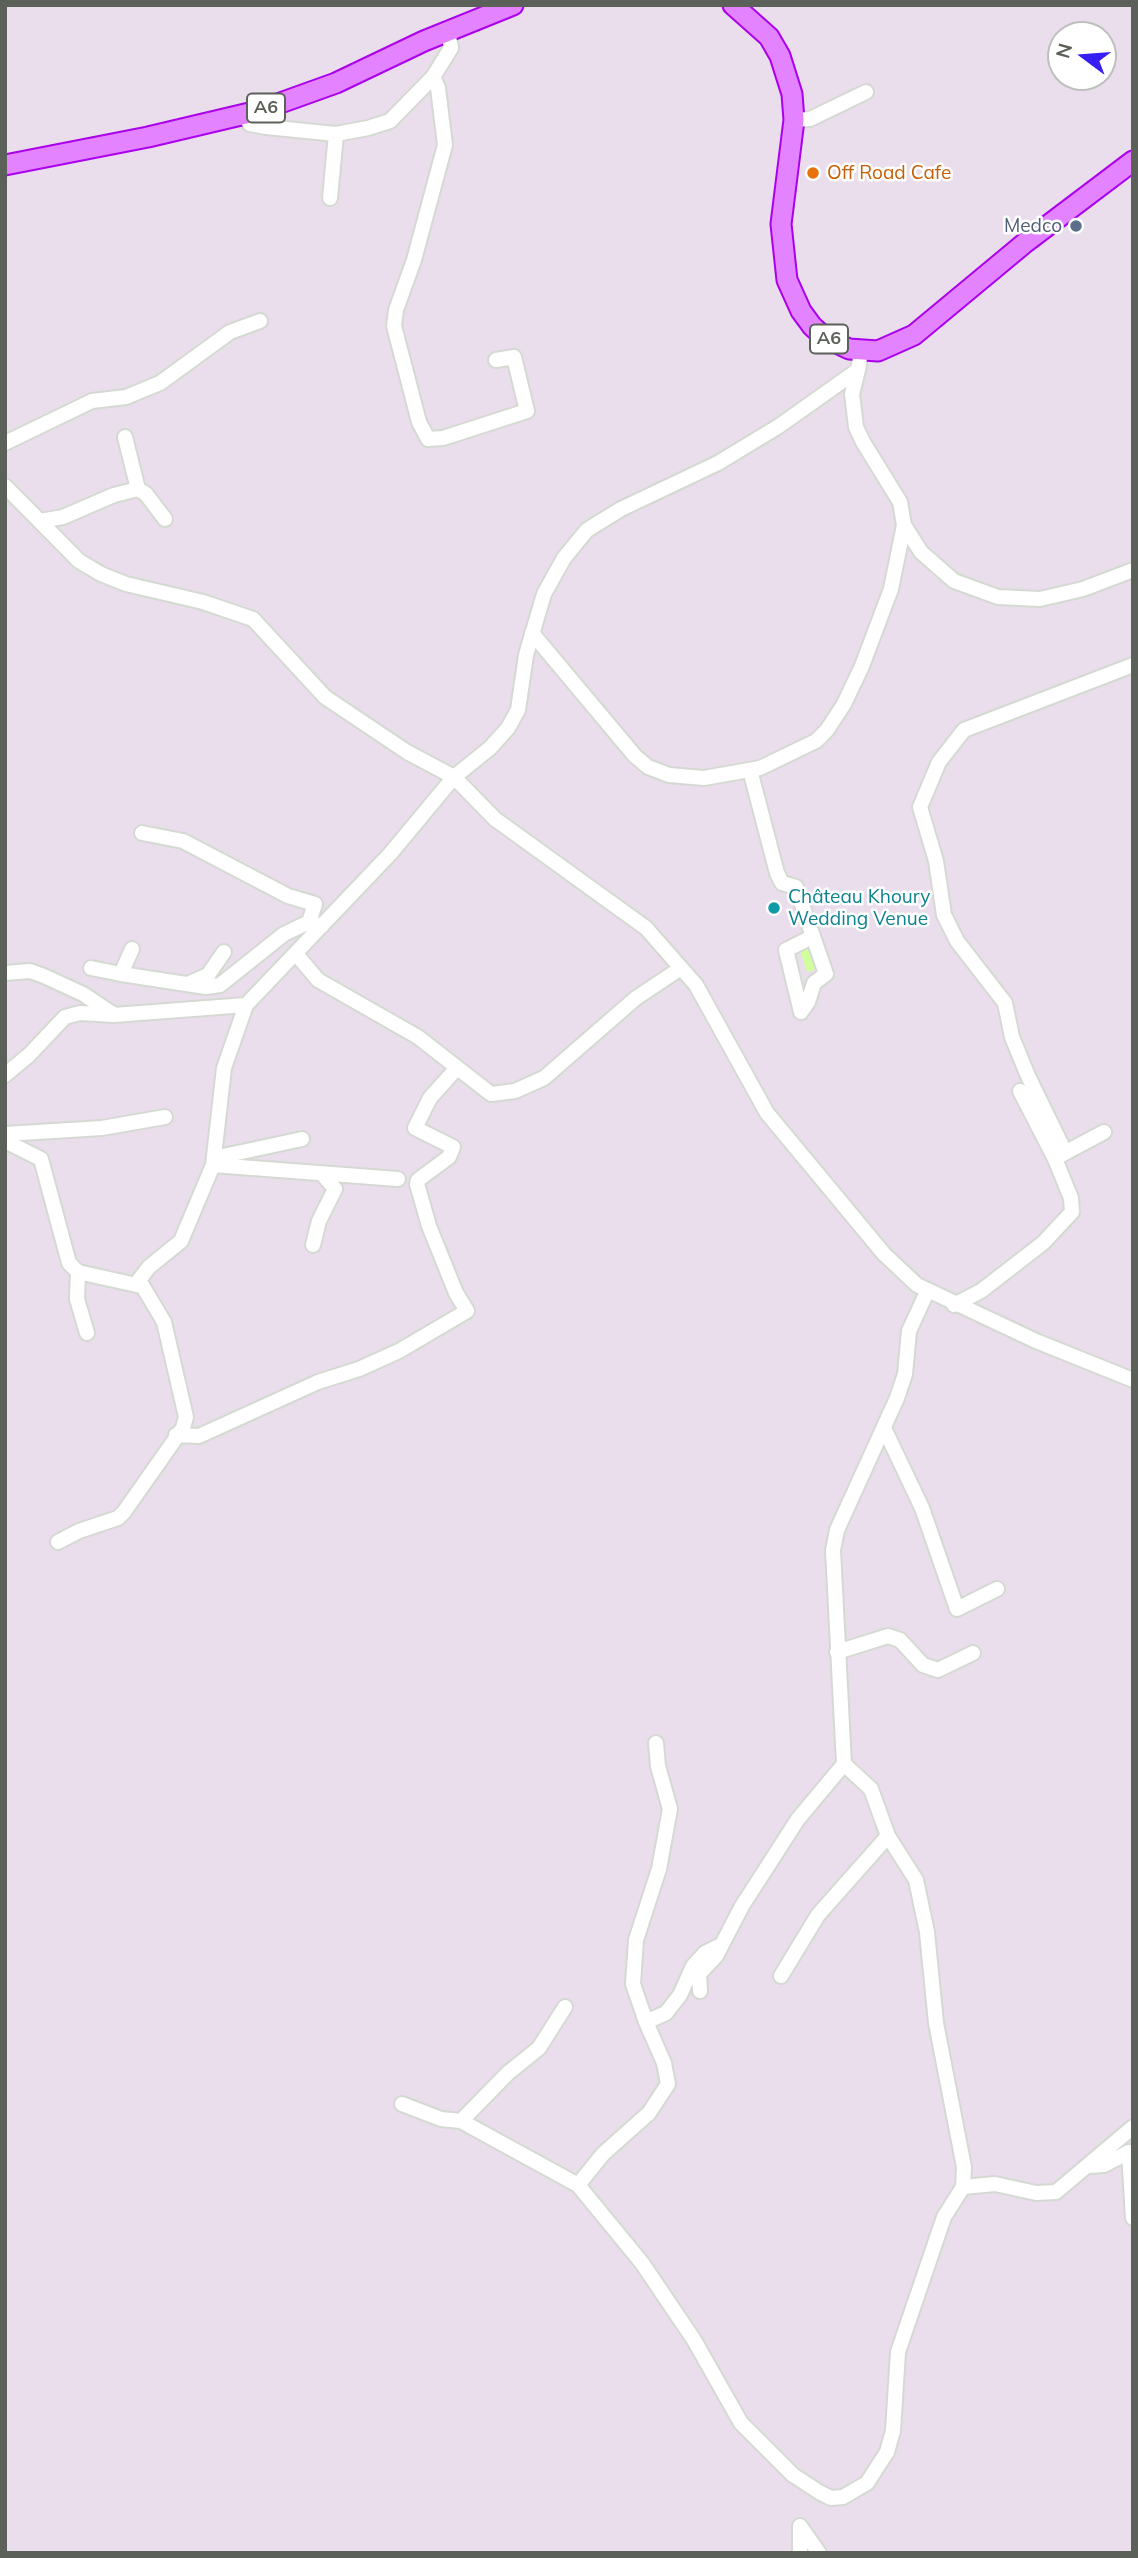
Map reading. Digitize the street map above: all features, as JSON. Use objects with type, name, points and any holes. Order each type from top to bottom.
[{"type":"highway","name":"A6","points":[[5,165],[244,116],[336,83],[513,5]]},
{"type":"highway","name":"A6","points":[[733,5],[754,21],[780,56],[792,94],[794,120],[781,224],[787,280],[797,304],[812,326],[860,361],[914,335],[1026,242],[1131,168]]},
{"type":"street","points":[[244,116],[250,124],[336,134],[390,121],[433,77],[451,48],[448,32]]},
{"type":"street","points":[[433,77],[438,88],[445,145],[414,260],[396,310],[394,326],[416,409],[428,439],[443,438],[527,411],[514,357],[496,360]]},
{"type":"street","points":[[794,120],[810,118],[866,92]]},
{"type":"street","points":[[330,198],[336,134]]},
{"type":"street","points":[[5,443],[92,401],[126,397],[160,383],[230,332],[260,321]]},
{"type":"street","points":[[533,633],[648,767],[669,775],[722,777],[773,763],[816,741],[844,704],[862,666],[891,589],[904,525],[900,502],[856,427],[852,394],[860,361]]},
{"type":"street","points":[[58,1542],[79,1531],[118,1518],[124,1513],[177,1435],[186,1417],[164,1322],[139,1280],[141,1274],[181,1241],[214,1162],[224,1068],[246,1005],[296,954],[316,924],[390,854],[454,777],[490,748],[508,728],[518,710],[533,633],[554,575],[587,530],[621,509],[728,457],[779,426],[860,361]]},
{"type":"street","points":[[125,437],[138,489],[146,494],[165,519]]},
{"type":"street","points":[[5,486],[79,561],[101,574],[126,584],[203,602],[253,619],[326,697],[397,746],[454,777],[495,819],[636,920],[696,985],[774,1123],[884,1255],[927,1292],[1133,1380]]},
{"type":"street","points":[[40,522],[63,517],[114,495],[138,489]]},
{"type":"street","points":[[904,525],[921,552],[954,581],[981,593],[1005,598],[1040,599],[1058,596],[1133,570]]},
{"type":"street","points":[[954,1305],[981,1292],[1068,1220],[1073,1204],[1060,1156],[1012,1037],[1005,1003],[957,941],[944,915],[936,861],[920,807],[939,762],[964,730],[1133,665]]},
{"type":"street","points":[[773,763],[758,779],[782,860]]},
{"type":"street","points":[[750,770],[777,873],[782,883],[796,887],[827,974],[814,983],[808,1002],[801,1012],[786,950],[812,937]]},
{"type":"street","points":[[142,833],[183,841],[288,896],[315,904],[316,924]]},
{"type":"street","points":[[91,968],[190,985],[220,985],[284,934],[316,924]]},
{"type":"street","points":[[121,974],[132,949]]},
{"type":"street","points":[[190,985],[191,981],[208,975],[225,951]]},
{"type":"street","points":[[296,954],[318,980],[393,1021],[491,1094],[525,1088],[544,1078],[636,998],[681,968]]},
{"type":"street","points":[[5,973],[30,971],[44,976],[83,994],[114,1015]]},
{"type":"street","points":[[5,1075],[29,1055],[65,1017],[80,1013],[114,1015],[246,1005]]},
{"type":"street","points":[[177,1435],[199,1436],[318,1382],[399,1351],[467,1311],[456,1293],[429,1226],[417,1184],[418,1180],[449,1157],[453,1147],[415,1128],[430,1098],[457,1068]]},
{"type":"street","points":[[1020,1091],[1060,1156]]},
{"type":"street","points":[[5,1134],[72,1131],[165,1117]]},
{"type":"street","points":[[1060,1156],[1104,1132]]},
{"type":"street","points":[[214,1162],[302,1139]]},
{"type":"street","points":[[5,1141],[41,1159],[69,1263],[78,1272],[141,1286]]},
{"type":"street","points":[[214,1162],[324,1176],[398,1179]]},
{"type":"street","points":[[313,1245],[319,1221],[335,1189],[324,1176]]},
{"type":"street","points":[[78,1272],[77,1300],[87,1333]]},
{"type":"street","points":[[700,1991],[699,1974],[715,1958],[742,1906],[798,1819],[844,1764],[832,1566],[834,1540],[905,1374],[909,1331],[927,1292]]},
{"type":"street","points":[[884,1428],[922,1508],[957,1609],[997,1589]]},
{"type":"street","points":[[837,1652],[888,1636],[900,1640],[923,1665],[938,1670],[973,1653]]},
{"type":"street","points":[[578,2185],[603,2154],[649,2113],[668,2084],[664,2063],[633,1983],[636,1940],[659,1869],[670,1809],[658,1766],[656,1743]]},
{"type":"street","points":[[402,2104],[441,2119],[461,2121],[578,2185],[642,2263],[694,2340],[741,2423],[793,2476],[831,2498],[852,2494],[867,2483],[887,2452],[893,2431],[898,2351],[944,2217],[963,2187],[964,2166],[938,2034],[927,1932],[916,1881],[888,1836],[871,1789],[844,1764]]},
{"type":"street","points":[[781,1976],[818,1915],[888,1836]]},
{"type":"street","points":[[646,2022],[666,2013],[680,1995],[693,1966],[705,1953],[721,1945]]},
{"type":"street","points":[[461,2121],[508,2073],[539,2048],[565,2007]]},
{"type":"street","points":[[963,2187],[995,2184],[1051,2194],[1062,2189],[1133,2127]]},
{"type":"street","points":[[1089,2166],[1104,2165],[1129,2152],[1133,2218]]},
{"type":"street","points":[[800,2553],[800,2526],[818,2553]]},
{"type":"shaded area","points":[[809,948],[816,969],[807,972],[800,951]]},
{"type":"place","name":"Off Road Cafe","points":[[813,173]]},
{"type":"place","name":"Medco","points":[[1076,226]]},
{"type":"place","name":"Château Khoury Wedding Venue","points":[[774,908]]}]
